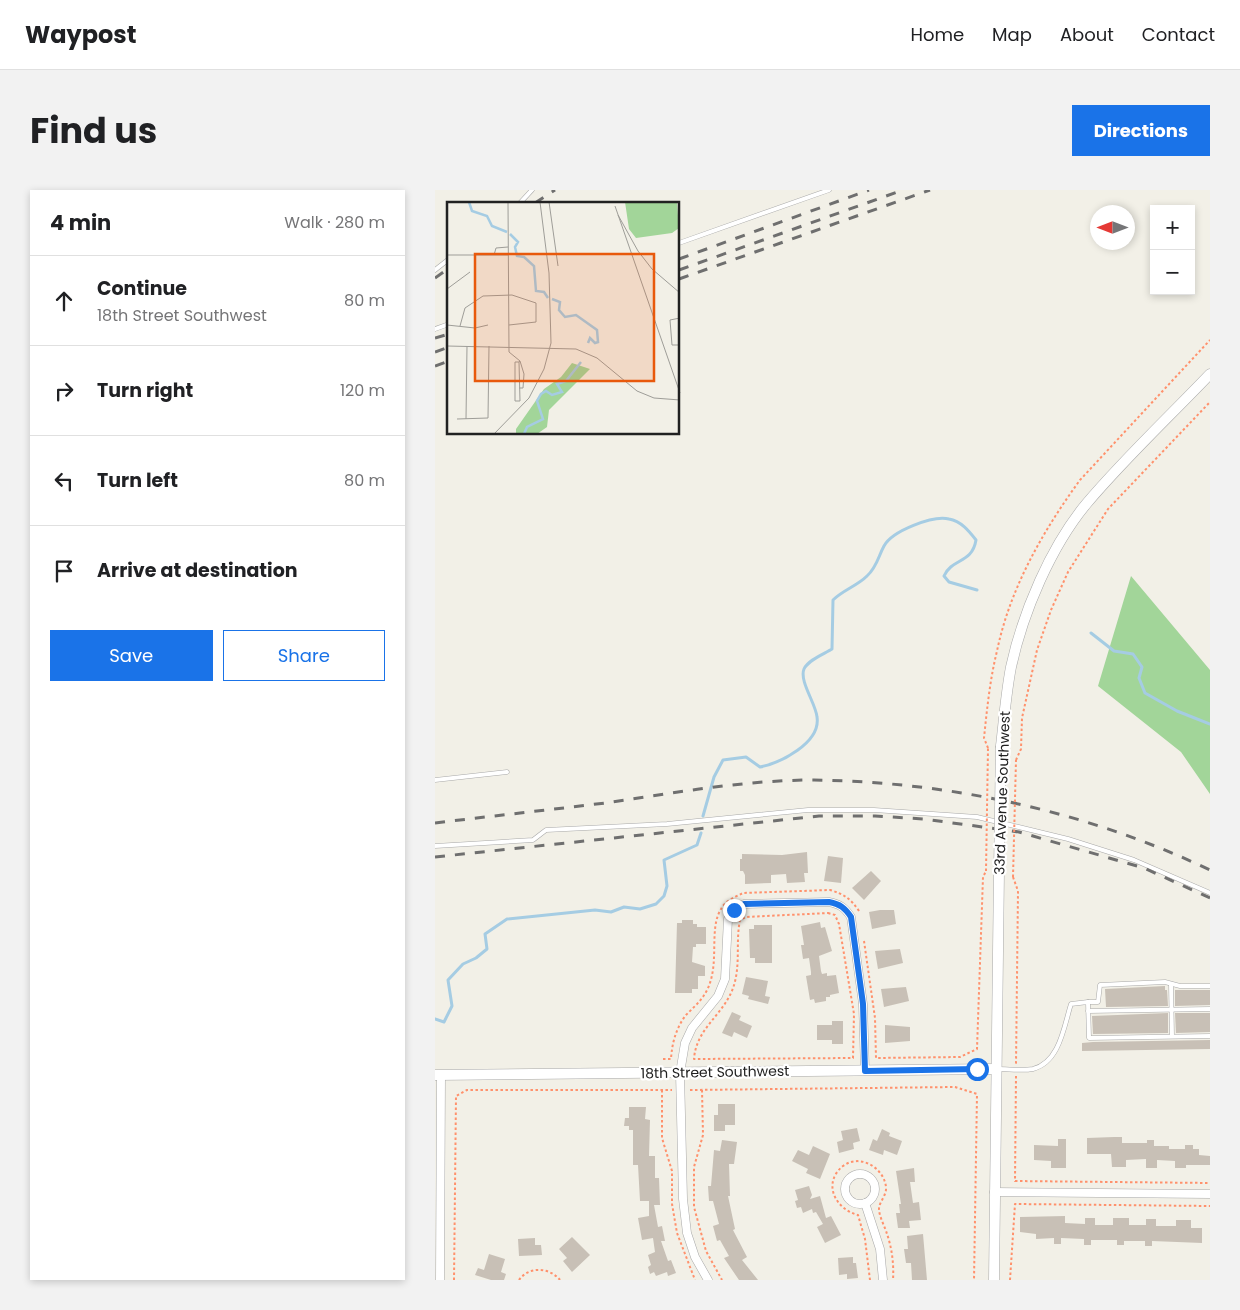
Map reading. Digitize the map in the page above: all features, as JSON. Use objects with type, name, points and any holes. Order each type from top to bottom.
[{"type":"street","name":"33rd Avenue Southwest","points":[[994,1280],[995,1069],[1001,746],[1007,689],[1020,638],[1039,582],[1065,533],[1087,503],[1210,374]]},
{"type":"street","points":[[708,1280],[695,1257],[687,1233],[683,1199],[680,1073],[685,1043],[692,1028],[718,996],[725,978],[728,920],[734,910],[744,904],[829,902],[837,903],[851,917],[863,1004],[865,1071]]},
{"type":"street","name":"18th Street Southwest","points":[[438,1075],[995,1069]]},
{"type":"street","points":[[438,1075],[440,1280]]},
{"type":"street","points":[[994,1192],[1210,1194]]},
{"type":"street","points":[[865,1202],[880,1249],[883,1280]]},
{"type":"lane","points":[[521,202],[532,190]]},
{"type":"lane","points":[[680,243],[829,190]]},
{"type":"lane","points":[[435,270],[447,261]]},
{"type":"lane","points":[[435,329],[447,325]]},
{"type":"lane","points":[[435,780],[507,772]]},
{"type":"lane","points":[[435,846],[533,840],[546,830],[667,824],[808,810],[874,810],[977,817],[1067,839],[1134,860],[1210,893]]},
{"type":"lane","points":[[995,1069],[1032,1069],[1046,1063],[1061,1040],[1071,1004],[1098,1002],[1100,985],[1165,982],[1179,986],[1210,986]]},
{"type":"lane","points":[[1171,984],[1172,1036]]},
{"type":"lane","points":[[1088,1002],[1089,1038],[1210,1036]]},
{"type":"lane","points":[[1088,1011],[1210,1009]]},
{"type":"path","points":[[1210,402],[1108,509],[1069,572],[1051,610],[1037,650],[1022,718],[1021,749],[1016,760],[1013,877],[1018,891],[1015,1181],[1210,1183]]},
{"type":"path","points":[[986,870],[988,748]]},
{"type":"path","points":[[828,913],[835,915],[839,924],[854,1014],[853,1058],[694,1059],[695,1046],[703,1030],[731,992],[736,976],[740,920],[746,917],[828,913]]},
{"type":"path","points":[[690,1090],[955,1087],[977,1094],[974,1280]]},
{"type":"path","points":[[454,1280],[456,1096],[467,1090],[675,1090]]},
{"type":"path","points":[[662,1090],[662,1138],[672,1171],[672,1204],[677,1233],[695,1280]]},
{"type":"path","points":[[702,1090],[703,1135],[694,1167],[694,1207],[706,1251],[722,1280]]},
{"type":"path","points":[[1009,1280],[1015,1204],[1210,1206]]},
{"type":"path","points":[[519,1280],[523,1274],[535,1270],[545,1270],[556,1275],[560,1280]]},
{"type":"green space","points":[[1131,576],[1210,670],[1210,794],[1181,752],[1098,686]]},
{"type":"building","points":[[807,852],[808,873],[804,873],[805,882],[787,883],[786,874],[771,875],[771,883],[745,884],[745,875],[743,871],[740,871],[742,854],[782,855]]},
{"type":"building","points":[[828,856],[843,858],[841,883],[824,881]]},
{"type":"building","points":[[871,871],[881,881],[864,900],[852,888]]},
{"type":"building","points":[[894,910],[896,924],[872,929],[869,912]]},
{"type":"building","points":[[682,920],[693,920],[693,924],[697,924],[697,927],[706,927],[706,944],[696,944],[696,947],[693,947],[692,962],[705,966],[705,976],[698,976],[698,989],[692,989],[692,993],[675,993],[677,923],[682,923]]},
{"type":"building","points":[[820,922],[821,928],[825,927],[832,951],[819,956],[821,971],[822,974],[827,973],[827,976],[836,975],[839,993],[826,997],[826,1001],[815,1003],[814,999],[810,1000],[806,976],[811,975],[811,972],[809,958],[803,959],[801,945],[804,945],[801,926]]},
{"type":"building","points":[[754,925],[772,925],[772,963],[755,963],[755,958],[750,958],[749,929],[754,929]]},
{"type":"building","points":[[900,949],[903,963],[878,969],[875,951]]},
{"type":"building","points":[[746,977],[768,981],[765,996],[770,997],[768,1004],[748,999],[749,996],[742,994]]},
{"type":"building","points":[[1165,986],[1168,1006],[1106,1007],[1105,989]]},
{"type":"building","points":[[906,987],[909,1001],[884,1007],[881,989]]},
{"type":"building","points":[[1175,990],[1210,990],[1210,1005],[1175,1006]]},
{"type":"building","points":[[732,1012],[741,1016],[739,1020],[752,1026],[747,1038],[734,1032],[732,1037],[722,1033]]},
{"type":"building","points":[[1168,1013],[1168,1033],[1093,1034],[1092,1016]]},
{"type":"building","points":[[1175,1013],[1210,1013],[1210,1032],[1176,1033]]},
{"type":"building","points":[[832,1021],[843,1021],[843,1044],[832,1044],[832,1040],[817,1040],[817,1025],[832,1025]]},
{"type":"building","points":[[885,1025],[910,1027],[910,1041],[885,1043]]},
{"type":"building","points":[[1210,1040],[1210,1049],[1082,1051],[1082,1043],[1093,1042]]},
{"type":"building","points":[[718,1104],[735,1104],[735,1125],[725,1125],[725,1131],[714,1131],[714,1115],[718,1115]]},
{"type":"building","points":[[629,1107],[646,1107],[645,1119],[650,1120],[649,1156],[655,1156],[655,1178],[659,1178],[660,1205],[654,1205],[658,1227],[662,1226],[665,1241],[661,1241],[668,1261],[671,1260],[676,1273],[668,1276],[667,1272],[656,1276],[654,1272],[650,1274],[648,1267],[651,1265],[648,1255],[655,1252],[653,1238],[642,1240],[638,1218],[649,1216],[649,1201],[640,1201],[638,1165],[633,1165],[633,1130],[629,1130],[629,1126],[624,1126],[625,1118],[629,1118]]},
{"type":"building","points":[[857,1128],[860,1141],[853,1143],[854,1149],[839,1153],[837,1142],[843,1140],[841,1131]]},
{"type":"building","points":[[882,1129],[890,1133],[889,1136],[902,1141],[897,1155],[884,1150],[883,1155],[869,1150],[873,1139],[877,1141]]},
{"type":"building","points":[[1122,1137],[1122,1143],[1147,1143],[1147,1140],[1154,1140],[1154,1146],[1169,1146],[1169,1149],[1185,1149],[1185,1145],[1193,1145],[1193,1149],[1199,1149],[1199,1155],[1210,1156],[1210,1165],[1186,1165],[1186,1168],[1175,1168],[1175,1161],[1157,1160],[1157,1168],[1146,1168],[1146,1159],[1126,1160],[1126,1167],[1112,1167],[1111,1154],[1087,1154],[1087,1138]]},
{"type":"building","points":[[1058,1139],[1066,1139],[1066,1168],[1051,1168],[1051,1161],[1034,1160],[1034,1145],[1058,1146]]},
{"type":"building","points":[[722,1140],[737,1142],[734,1164],[729,1164],[730,1196],[728,1196],[735,1229],[733,1230],[747,1257],[742,1260],[758,1280],[739,1280],[724,1258],[729,1256],[720,1240],[717,1241],[713,1226],[719,1224],[713,1201],[709,1201],[708,1186],[711,1186],[714,1150],[720,1151]]},
{"type":"building","points":[[813,1146],[830,1154],[820,1179],[806,1173],[808,1169],[792,1161],[798,1150],[809,1155]]},
{"type":"building","points":[[914,1168],[915,1182],[910,1182],[913,1203],[919,1202],[921,1220],[909,1221],[910,1228],[898,1228],[896,1213],[900,1213],[899,1204],[901,1204],[896,1171]]},
{"type":"building","points":[[809,1186],[812,1195],[810,1199],[820,1196],[826,1218],[831,1216],[841,1235],[825,1243],[817,1227],[823,1224],[816,1212],[813,1213],[812,1209],[803,1213],[801,1207],[797,1208],[795,1201],[798,1200],[795,1190]]},
{"type":"building","points":[[1065,1216],[1065,1223],[1085,1224],[1085,1218],[1095,1218],[1095,1225],[1113,1225],[1113,1218],[1129,1218],[1129,1225],[1146,1225],[1146,1219],[1156,1219],[1156,1226],[1176,1226],[1176,1220],[1191,1220],[1191,1228],[1202,1228],[1202,1243],[1152,1241],[1152,1246],[1145,1246],[1145,1241],[1124,1241],[1124,1245],[1117,1245],[1117,1240],[1091,1240],[1091,1245],[1084,1245],[1084,1239],[1061,1238],[1061,1244],[1054,1244],[1054,1238],[1036,1239],[1036,1234],[1020,1232],[1020,1217]]},
{"type":"building","points":[[923,1234],[927,1280],[912,1280],[911,1263],[906,1263],[904,1249],[908,1249],[907,1236]]},
{"type":"building","points":[[572,1237],[590,1255],[572,1272],[563,1261],[567,1258],[559,1249]]},
{"type":"building","points":[[535,1238],[535,1245],[541,1245],[542,1255],[519,1256],[518,1239]]},
{"type":"building","points":[[489,1254],[505,1259],[501,1272],[506,1274],[504,1280],[491,1280],[475,1275],[478,1268],[484,1270]]},
{"type":"building","points":[[853,1257],[853,1263],[856,1263],[858,1278],[847,1279],[847,1274],[839,1275],[838,1258]]},
{"type":"waterway","points":[[703,816],[714,777],[723,760],[746,757],[760,767],[768,765],[788,756],[806,743],[813,735],[817,726],[817,717],[804,680],[804,669],[813,660],[832,649],[833,600],[870,573],[888,540],[913,525],[933,519],[949,519],[961,524],[976,540],[974,548],[966,557],[952,566],[944,576],[949,582],[977,590]]},
{"type":"waterway","points":[[1091,633],[1114,651],[1133,654],[1142,667],[1139,678],[1145,693],[1177,711],[1210,724]]},
{"type":"waterway","points":[[435,1019],[444,1022],[452,1006],[448,980],[463,964],[476,958],[487,949],[485,934],[507,919],[595,910],[611,912],[624,907],[640,909],[656,904],[664,896],[667,886],[664,860],[697,845],[701,833]]},
{"type":"railway","points":[[537,202],[555,190]]},
{"type":"railway","points":[[680,259],[869,190]]},
{"type":"railway","points":[[680,270],[903,190]]},
{"type":"railway","points":[[680,279],[930,190]]},
{"type":"railway","points":[[435,278],[447,269]]},
{"type":"railway","points":[[435,338],[447,335]]},
{"type":"railway","points":[[435,352],[447,348]]},
{"type":"railway","points":[[435,366],[447,362]]},
{"type":"railway","points":[[435,823],[762,782],[814,780],[865,782],[967,794],[1066,816],[1115,831],[1163,849],[1210,870]]},
{"type":"railway","points":[[435,857],[819,816],[875,816],[924,819],[1019,832],[1144,868],[1210,898]]},
{"type":"route","points":[[734,910],[744,904],[829,902],[837,903],[845,909],[851,917],[863,1004],[865,1071],[977,1069]]}]
